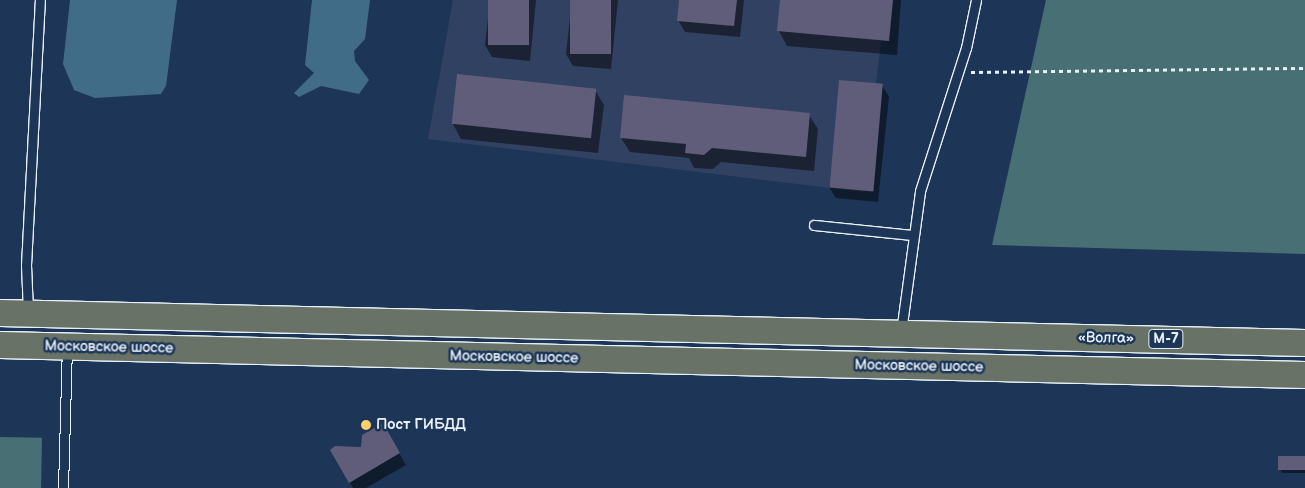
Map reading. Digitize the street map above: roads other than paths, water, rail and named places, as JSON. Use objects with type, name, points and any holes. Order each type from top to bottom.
[{"type":"main road","points":[[0,313],[900,333],[900,366]]},
{"type":"main road","name":"«Волга»","points":[[900,333],[1305,343]]},
{"type":"main road","name":"Московское шоссе","points":[[0,345],[1305,375]]},
{"type":"lane","points":[[28,314],[26,265],[40,0]]},
{"type":"lane","points":[[900,333],[912,236],[920,191],[958,72],[976,0]]},
{"type":"lane","points":[[814,225],[912,236]]},
{"type":"lane","points":[[63,488],[67,346]]},
{"type":"place","name":"Пост ГИБДД","points":[[366,425]]}]
